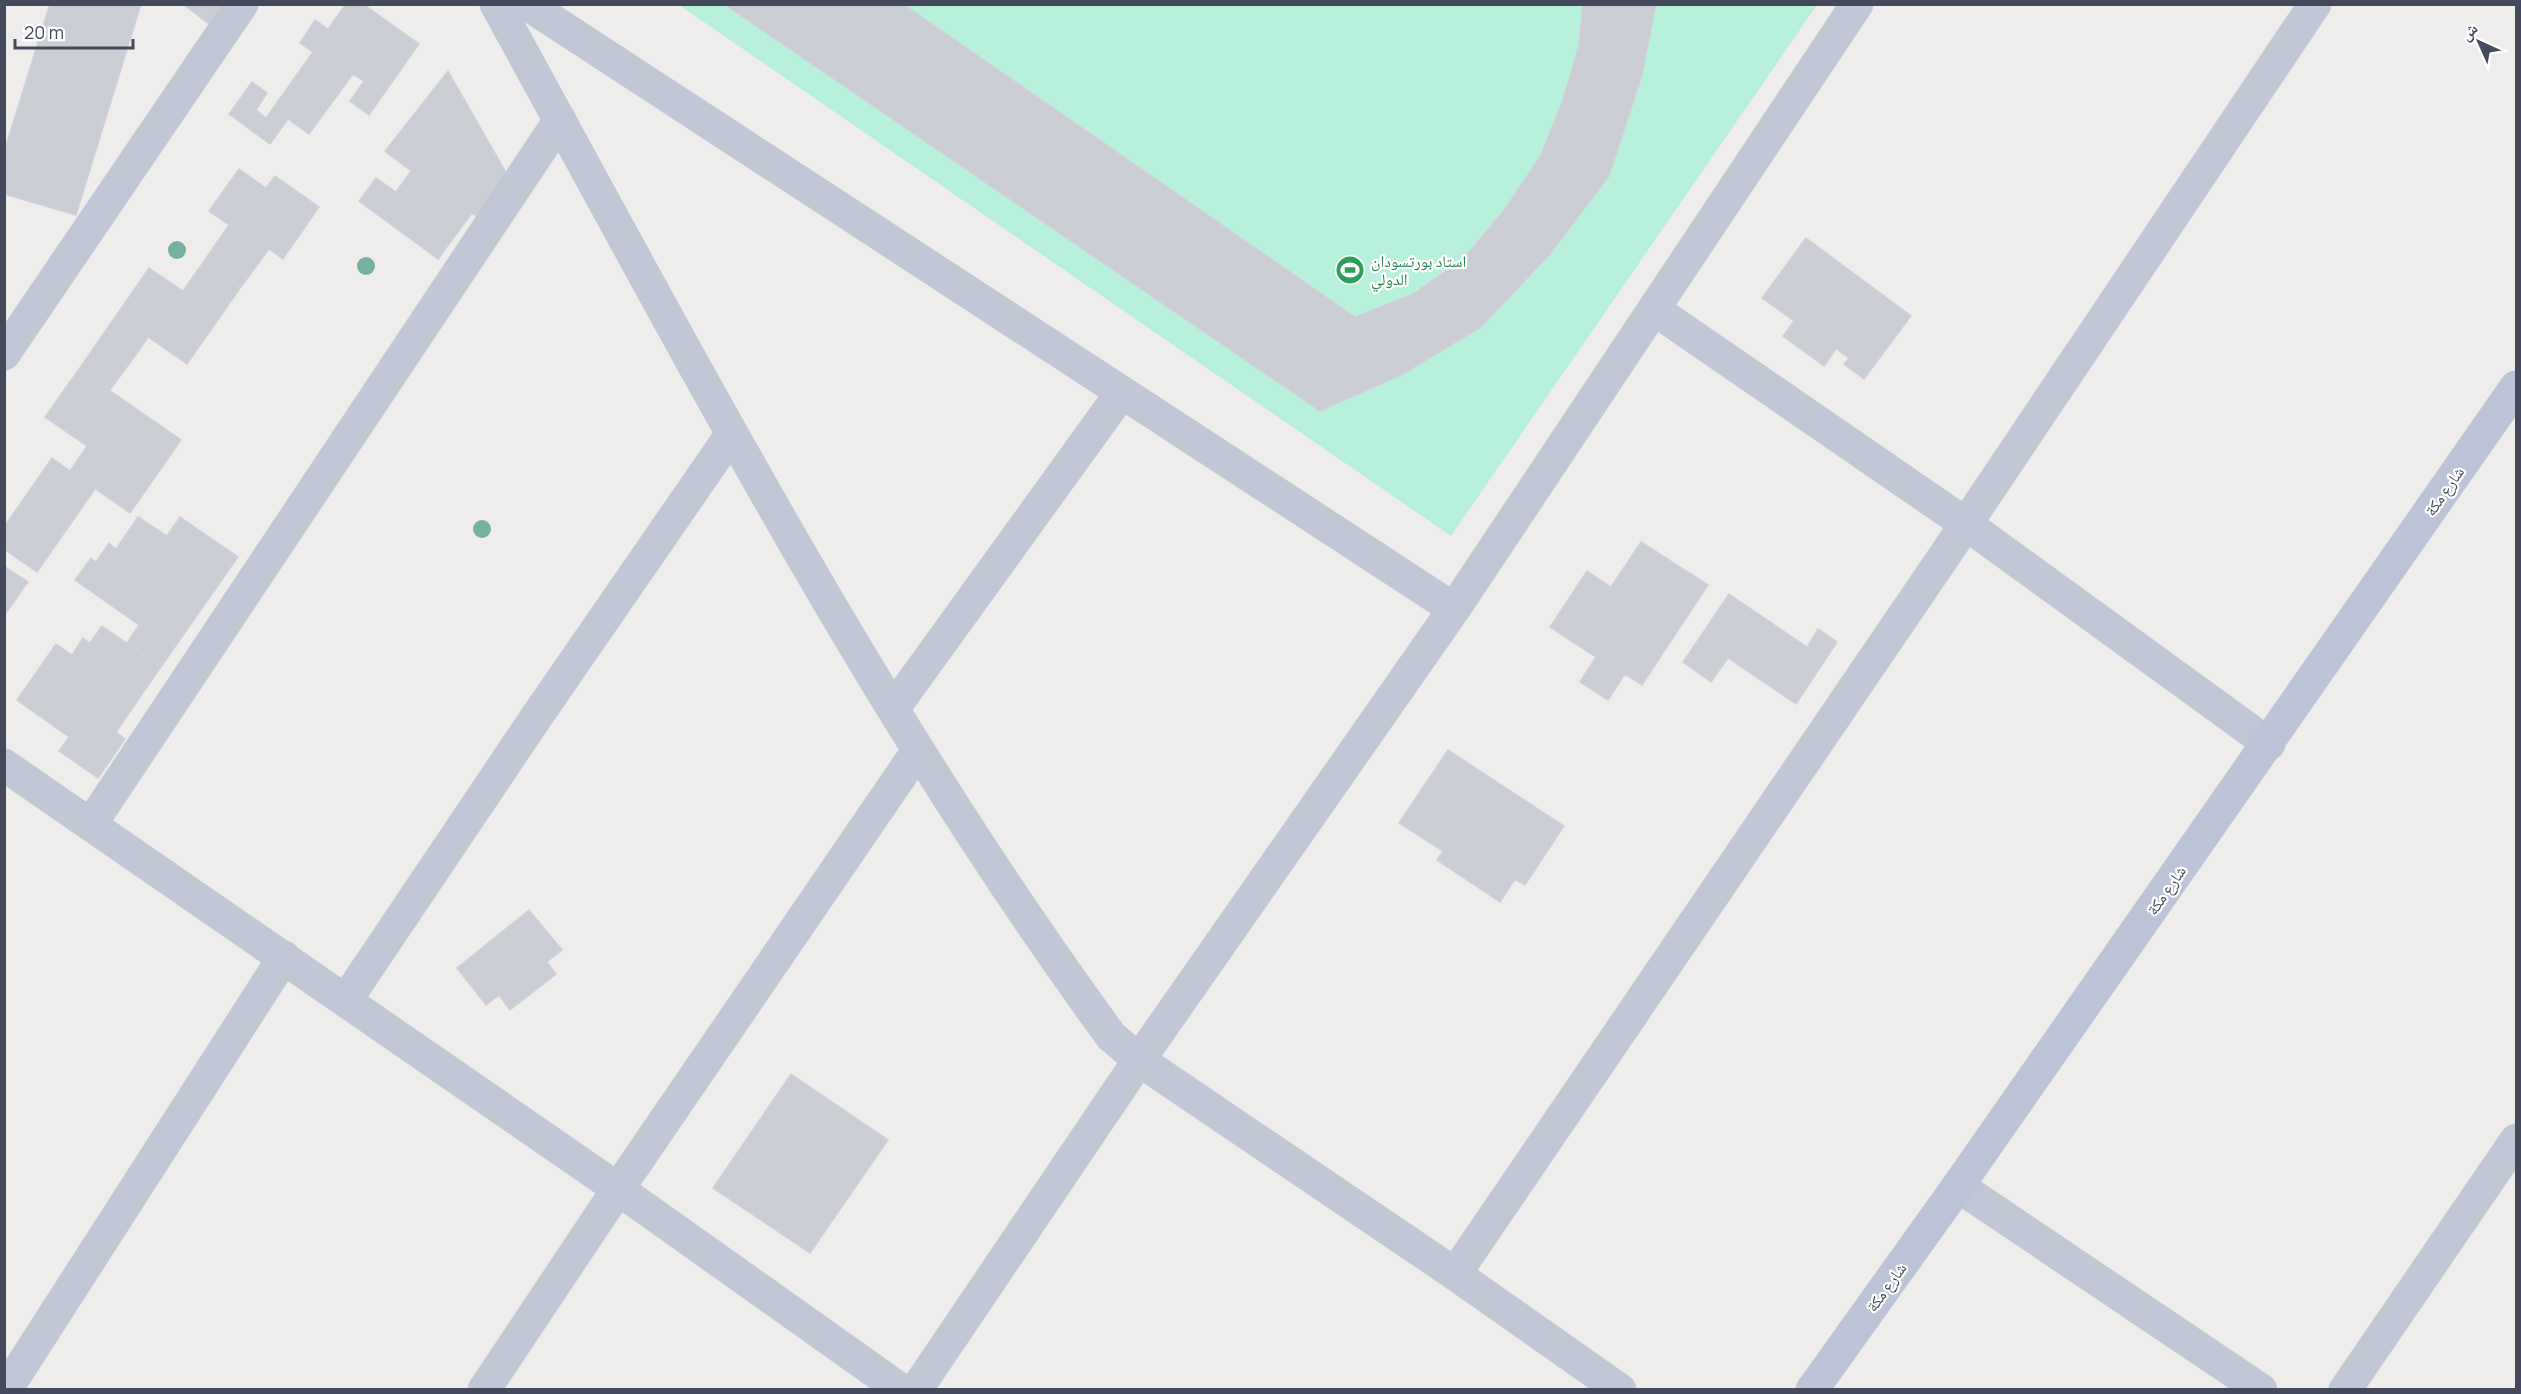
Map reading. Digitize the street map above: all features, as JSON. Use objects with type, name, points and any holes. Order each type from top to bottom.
[{"type":"main road","name":"شارع مكة","points":[[1812,1389],[2269,744],[2517,387]]},
{"type":"street","points":[[4,354],[242,4]]},
{"type":"street","points":[[496,4],[731,435],[917,752],[1111,1036],[1139,1060],[1620,1389]]},
{"type":"street","points":[[526,4],[1454,609]]},
{"type":"street","points":[[916,1389],[1139,1060],[1454,609],[1857,4]]},
{"type":"street","points":[[1455,1274],[1966,525],[2315,4]]},
{"type":"street","points":[[91,824],[560,120]]},
{"type":"street","points":[[1655,310],[1966,525],[2269,744]]},
{"type":"street","points":[[893,709],[1122,392]]},
{"type":"street","points":[[346,1000],[549,697],[731,435]]},
{"type":"street","points":[[484,1389],[917,752]]},
{"type":"street","points":[[4,765],[618,1189],[901,1389]]},
{"type":"street","points":[[6,1389],[284,957]]},
{"type":"street","points":[[2345,1389],[2517,1140]]},
{"type":"street","points":[[1958,1186],[2261,1389]]},
{"type":"green space","name":"استاد بورتسودان الدولي","points":[[679,5],[1817,5],[1451,536]]},
{"type":"building","points":[[50,4],[141,4],[76,215],[4,194],[4,152]]},
{"type":"building","points":[[183,4],[223,4],[209,24]]},
{"type":"building","points":[[346,4],[363,4],[419,44],[369,115],[350,101],[364,81],[353,74],[309,134],[288,119],[270,144],[229,114],[252,82],[267,93],[256,110],[266,118],[313,52],[300,43],[315,20],[328,29]]},
{"type":"building","points":[[724,4],[903,4],[1355,317],[1413,294],[1464,258],[1505,209],[1541,155],[1563,100],[1579,45],[1583,4],[1656,4],[1642,75],[1609,176],[1550,254],[1481,327],[1403,374],[1320,411]]},
{"type":"building","points":[[448,71],[508,176],[478,218],[472,213],[438,259],[359,201],[376,178],[396,192],[411,171],[385,151]]},
{"type":"building","points":[[239,169],[266,188],[275,176],[319,207],[283,259],[269,249],[241,287],[204,261],[229,225],[209,211]]},
{"type":"building","points":[[1806,238],[1911,316],[1864,379],[1844,364],[1849,358],[1836,349],[1824,366],[1783,336],[1794,321],[1762,298]]},
{"type":"building","points":[[204,261],[241,287],[187,364],[148,337],[138,352],[106,330],[149,268],[183,291]]},
{"type":"building","points":[[106,330],[138,352],[110,390],[79,369]]},
{"type":"building","points":[[79,369],[181,440],[130,513],[70,471],[87,446],[45,417]]},
{"type":"building","points":[[52,458],[95,489],[37,572],[4,549],[4,527]]},
{"type":"building","points":[[138,517],[167,536],[180,517],[238,557],[161,667],[127,643],[139,625],[75,580],[91,558],[96,562],[109,543],[116,549]]},
{"type":"building","points":[[1641,542],[1708,585],[1642,685],[1625,674],[1608,700],[1580,682],[1596,657],[1550,627],[1587,571],[1611,587]]},
{"type":"building","points":[[4,566],[28,582],[4,616]]},
{"type":"building","points":[[1729,594],[1807,647],[1818,629],[1837,642],[1796,704],[1728,658],[1711,682],[1683,662]]},
{"type":"building","points":[[102,626],[161,667],[116,732],[125,739],[98,778],[59,751],[69,737],[17,700],[56,644],[72,655],[83,638],[90,643]]},
{"type":"building","points":[[1448,750],[1564,826],[1525,885],[1515,879],[1500,902],[1437,860],[1443,851],[1399,823]]},
{"type":"building","points":[[529,910],[562,950],[547,962],[556,974],[510,1010],[499,995],[486,1005],[457,968]]},
{"type":"building","points":[[791,1074],[888,1140],[810,1253],[713,1188]]},
{"type":"place","name":"استاد بورتسودان الدولي","points":[[1350,270]]}]
